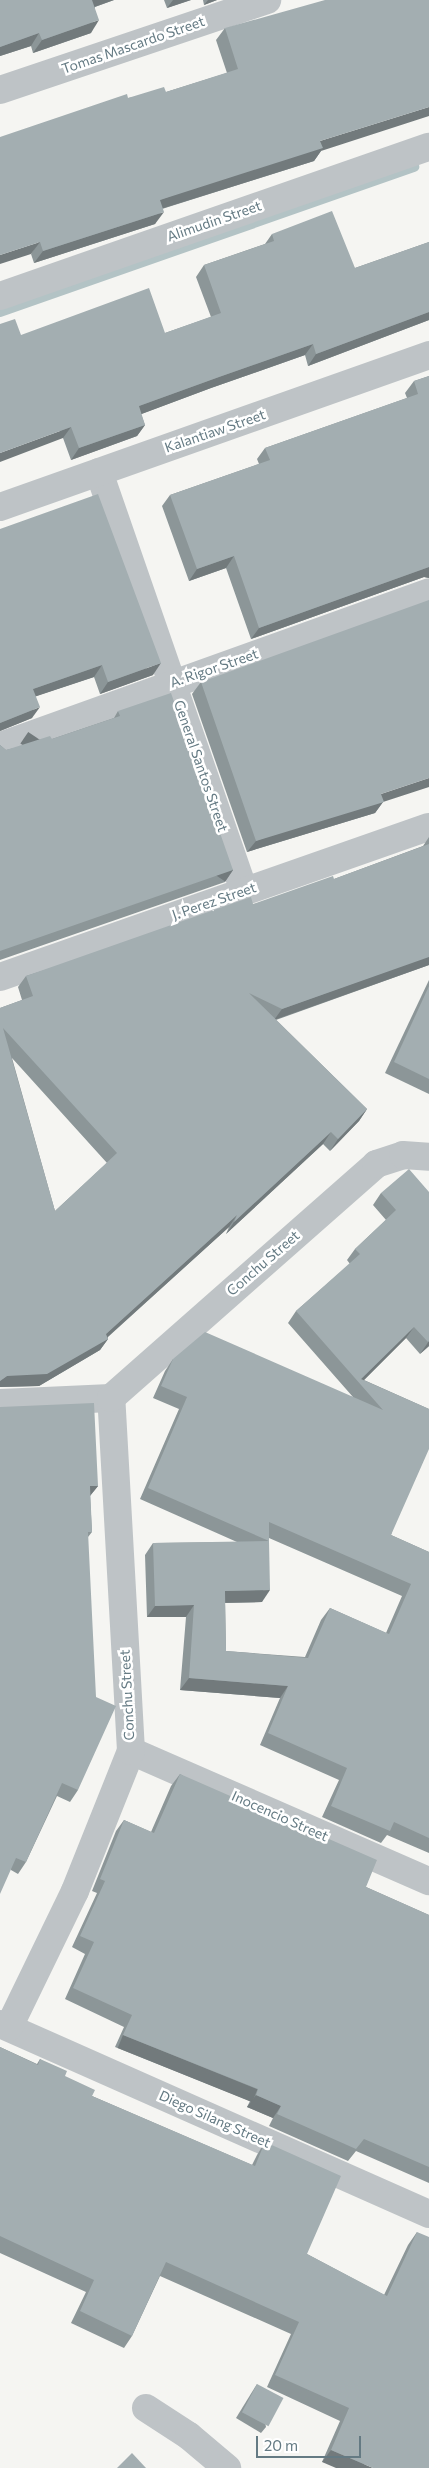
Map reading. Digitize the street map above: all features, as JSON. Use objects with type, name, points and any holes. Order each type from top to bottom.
[{"type":"street","name":"Tomas Mascardo Street","points":[[0,90],[267,0]]},
{"type":"street","name":"Alimudin Street","points":[[0,296],[429,147]]},
{"type":"street","name":"Kalantiaw Street","points":[[0,507],[429,355]]},
{"type":"street","name":"General Santos Street","points":[[99,472],[244,890]]},
{"type":"street","name":"A. Rigor Street","points":[[0,746],[429,592]]},
{"type":"street","name":"J. Perez Street","points":[[0,977],[244,890],[429,827]]},
{"type":"street","name":"Conchu Street","points":[[4,2026],[75,1891],[130,1751],[111,1398],[376,1164],[403,1155],[429,1157]]},
{"type":"street","points":[[0,1403],[111,1398]]},
{"type":"street","name":"Inocencio Street","points":[[130,1751],[429,1881]]},
{"type":"street","name":"Diego Silang Street","points":[[4,2026],[429,2214]]},
{"type":"street","points":[[146,2408],[189,2436],[228,2468]]},
{"type":"building","points":[[0,0],[92,0],[99,20],[42,40],[39,33],[0,47]]},
{"type":"building","points":[[325,0],[429,0],[429,107],[320,141],[323,148],[160,200],[164,212],[43,251],[40,242],[0,255],[0,137],[127,94],[128,98],[164,87],[166,92],[238,69],[225,28]]},
{"type":"building","points":[[332,211],[355,268],[429,242],[429,312],[316,354],[313,344],[139,406],[145,425],[79,448],[71,427],[0,453],[0,324],[15,319],[21,335],[149,288],[165,333],[221,313],[204,265],[274,241],[272,234]]},
{"type":"building","points":[[429,376],[429,567],[259,628],[234,556],[197,569],[170,495],[270,460],[265,448],[418,394],[414,381]]},
{"type":"building","points":[[98,494],[161,663],[108,682],[102,665],[33,689],[40,707],[0,723],[0,529]]},
{"type":"building","points":[[429,600],[429,778],[381,794],[384,802],[256,841],[201,682]]},
{"type":"building","points":[[171,693],[233,870],[0,951],[0,745],[6,750],[50,736],[52,739],[120,716],[118,711]]},
{"type":"building","points":[[429,844],[429,957],[282,1009],[249,993],[367,1109],[338,1139],[331,1132],[234,1222],[237,1215],[106,1334],[108,1339],[47,1374],[7,1376],[0,1381],[0,1008],[33,996],[26,976],[251,897],[253,904],[333,876],[334,879]],"holes":[[[3,1028],[117,1153],[55,1211]]]},
{"type":"building","points":[[429,986],[429,1079],[394,1062]]},
{"type":"building","points":[[409,1169],[429,1192],[429,1341],[414,1327],[361,1379],[429,1409],[429,1449],[391,1535],[429,1552],[429,1838],[394,1822],[390,1831],[331,1806],[347,1768],[268,1733],[288,1686],[189,1678],[194,1605],[155,1606],[153,1543],[269,1541],[148,1488],[187,1397],[161,1386],[173,1359],[205,1332],[383,1410],[296,1311],[360,1254],[355,1249],[396,1210],[381,1193]],"holes":[[[269,1522],[411,1584],[389,1634],[330,1608],[308,1658],[226,1651],[225,1591],[270,1590]]]},
{"type":"building","points":[[94,1403],[98,1486],[90,1486],[92,1532],[88,1532],[96,1697],[116,1706],[78,1790],[62,1783],[26,1862],[16,1858],[0,1894],[0,1407]]},
{"type":"building","points":[[180,1774],[377,1860],[366,1887],[429,1915],[429,2167],[364,2139],[356,2149],[277,2114],[281,2106],[256,2095],[258,2089],[123,2035],[132,2015],[73,1988],[94,1942],[80,1936],[105,1881],[100,1879],[124,1820],[154,1833]]},
{"type":"building","points":[[0,2047],[38,2065],[40,2059],[67,2071],[65,2076],[95,2090],[92,2096],[255,2166],[265,2142],[341,2176],[307,2254],[387,2296],[417,2232],[429,2237],[429,2468],[373,2468],[331,2450],[349,2408],[275,2375],[299,2322],[166,2262],[132,2336],[80,2311],[94,2280],[0,2236]]},
{"type":"building","points":[[257,2384],[283,2398],[268,2426],[242,2412]]},
{"type":"building","points":[[132,2453],[146,2468],[117,2468]]},
{"type":"waterway","points":[[0,312],[414,167]]}]
